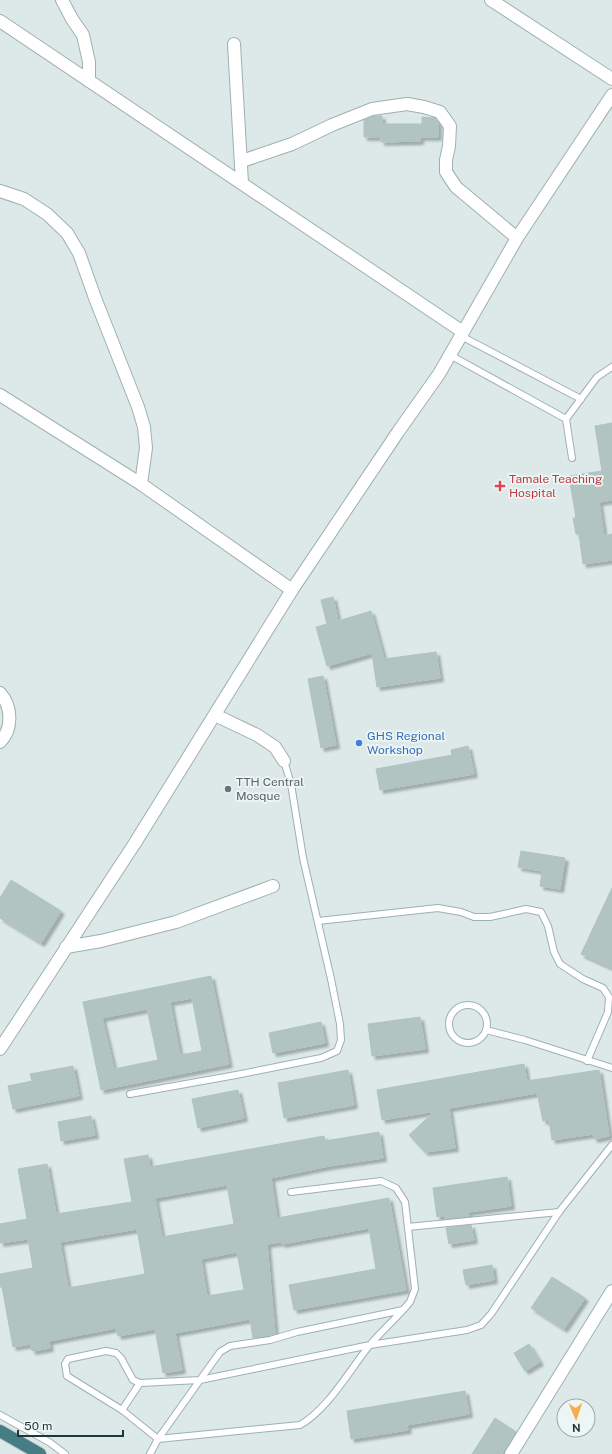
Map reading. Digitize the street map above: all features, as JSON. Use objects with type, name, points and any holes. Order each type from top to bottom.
[{"type":"highway","points":[[0,1431],[40,1454]]},
{"type":"street","points":[[62,0],[82,35],[88,62],[89,81]]},
{"type":"street","points":[[491,0],[612,79]]},
{"type":"street","points":[[0,22],[242,183],[462,334]]},
{"type":"street","points":[[234,44],[238,121],[242,161],[242,183]]},
{"type":"street","points":[[0,1049],[135,842],[292,590],[398,432],[439,374],[517,238],[612,95]]},
{"type":"street","points":[[242,161],[292,144],[332,125],[372,109],[407,104],[424,107],[440,112],[450,126],[446,172],[456,188],[517,238]]},
{"type":"street","points":[[0,191],[24,199],[47,214],[67,232],[79,253],[95,298],[138,406],[144,427],[146,448],[141,484]]},
{"type":"street","points":[[0,395],[141,484],[292,590]]},
{"type":"street","points":[[0,693],[6,699],[9,724],[6,736],[0,742]]},
{"type":"street","points":[[215,715],[258,735],[274,747],[284,761]]},
{"type":"street","points":[[66,947],[138,933],[176,922],[273,886]]},
{"type":"street","points":[[511,1454],[612,1291]]},
{"type":"lane","points":[[462,334],[581,398]]},
{"type":"lane","points":[[450,355],[566,419]]},
{"type":"lane","points":[[572,458],[566,419],[597,377],[612,367]]},
{"type":"lane","points":[[130,1094],[322,1058],[337,1051],[341,1040],[340,1024],[332,979],[303,858],[291,784],[284,761]]},
{"type":"lane","points":[[318,921],[438,908],[461,912],[474,917],[490,917],[526,909],[541,912],[548,926],[554,952],[560,964],[583,979],[603,988],[609,997],[608,1012],[587,1061]]},
{"type":"lane","points":[[464,1005],[476,1006],[485,1015],[487,1020],[486,1030],[482,1038],[472,1044],[460,1042],[450,1034],[448,1022],[453,1011],[464,1005]]},
{"type":"lane","points":[[486,1030],[525,1040],[612,1068]]},
{"type":"lane","points":[[291,1192],[381,1181],[396,1188],[405,1202],[415,1289],[410,1302],[370,1345],[321,1409],[310,1419],[300,1425],[158,1439],[122,1410],[67,1376],[65,1364],[68,1359],[106,1351],[116,1353],[121,1358],[133,1380],[140,1383],[200,1380],[370,1345],[467,1330],[481,1325],[491,1314],[559,1212],[612,1145]]},
{"type":"lane","points":[[408,1227],[559,1212]]},
{"type":"lane","points":[[150,1454],[158,1439],[220,1352],[230,1346],[270,1340],[297,1332],[403,1310]]},
{"type":"lane","points":[[122,1410],[140,1383]]},
{"type":"lane","points":[[0,1415],[49,1442],[65,1454]]},
{"type":"building","points":[[374,116],[382,116],[382,124],[422,124],[422,117],[435,118],[438,123],[438,137],[420,137],[420,141],[381,142],[381,137],[364,137],[364,120]]},
{"type":"building","points":[[612,423],[612,500],[599,502],[604,536],[612,534],[612,560],[583,564],[579,534],[576,534],[573,518],[576,518],[569,476],[602,471],[595,426]]},
{"type":"building","points":[[333,597],[338,621],[371,611],[384,659],[436,652],[440,678],[377,687],[372,653],[327,666],[316,627],[327,624],[321,600]]},
{"type":"building","points":[[323,676],[336,745],[321,748],[308,679]]},
{"type":"building","points":[[468,746],[474,774],[380,790],[376,769],[452,755],[451,750]]},
{"type":"building","points":[[521,851],[565,858],[560,889],[540,886],[542,871],[518,867]]},
{"type":"building","points":[[11,880],[61,911],[41,943],[0,918],[0,898]]},
{"type":"building","points":[[612,888],[612,968],[581,954]]},
{"type":"building","points":[[211,976],[229,1064],[101,1090],[83,1002]],"holes":[[[192,998],[202,1051],[180,1055],[170,1002]],[[147,1009],[158,1060],[114,1069],[102,1018]]]},
{"type":"building","points":[[420,1017],[425,1049],[372,1056],[368,1024]]},
{"type":"building","points":[[321,1022],[325,1043],[273,1053],[269,1033]]},
{"type":"building","points":[[524,1064],[527,1081],[599,1070],[609,1136],[594,1139],[593,1134],[552,1140],[549,1120],[543,1121],[537,1093],[449,1108],[455,1148],[425,1152],[409,1135],[435,1111],[382,1120],[377,1090]]},
{"type":"building","points":[[73,1066],[79,1096],[13,1109],[8,1086],[32,1081],[30,1074]]},
{"type":"building","points":[[348,1070],[354,1105],[284,1118],[278,1083]]},
{"type":"building","points":[[238,1090],[244,1118],[198,1128],[192,1099]]},
{"type":"building","points":[[91,1116],[95,1135],[61,1141],[58,1122]]},
{"type":"building","points":[[379,1132],[383,1158],[329,1166],[271,1178],[277,1218],[389,1198],[406,1290],[294,1310],[289,1285],[376,1269],[369,1228],[282,1244],[281,1242],[267,1244],[275,1334],[253,1338],[250,1319],[175,1333],[182,1370],[163,1373],[155,1329],[118,1336],[116,1328],[49,1341],[50,1348],[32,1351],[31,1344],[13,1347],[2,1287],[0,1287],[0,1274],[33,1268],[28,1239],[0,1243],[0,1224],[27,1219],[18,1169],[47,1164],[56,1214],[132,1202],[124,1159],[148,1155],[150,1167],[324,1136],[325,1141]],"holes":[[[227,1185],[234,1224],[162,1237],[155,1198]],[[137,1229],[145,1274],[68,1288],[60,1242]],[[237,1252],[244,1290],[207,1296],[201,1259]]]},
{"type":"building","points":[[507,1177],[511,1206],[468,1212],[469,1216],[445,1219],[444,1216],[437,1217],[433,1188]]},
{"type":"building","points":[[471,1225],[474,1240],[449,1244],[446,1228]]},
{"type":"building","points":[[492,1265],[494,1280],[466,1285],[463,1270]]},
{"type":"building","points":[[552,1277],[585,1298],[564,1329],[531,1308]]},
{"type":"building","points":[[529,1344],[540,1362],[525,1371],[514,1353]]},
{"type":"building","points":[[465,1391],[469,1414],[407,1425],[408,1430],[351,1439],[347,1411]]},
{"type":"building","points":[[495,1418],[516,1432],[511,1440],[502,1454],[472,1454]]},
{"type":"place","name":"Tamale Teaching Hospital","points":[[500,486]]},
{"type":"place","name":"GHS Regional Workshop","points":[[359,743]]},
{"type":"place","name":"TTH Central Mosque","points":[[228,789]]}]
